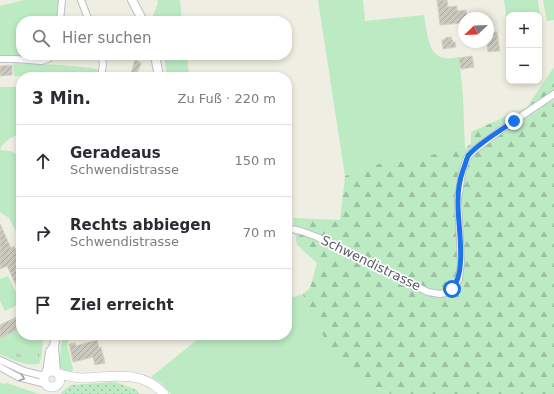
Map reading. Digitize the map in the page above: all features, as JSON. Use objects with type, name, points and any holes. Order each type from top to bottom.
[{"type":"main road","points":[[52,382],[110,376],[137,377],[154,385],[164,394]]},
{"type":"street","points":[[60,16],[62,0]]},
{"type":"street","points":[[81,0],[87,16]]},
{"type":"street","points":[[132,0],[140,16]]},
{"type":"street","points":[[0,60],[16,59]]},
{"type":"street","points":[[28,60],[44,60]]},
{"type":"street","points":[[102,60],[102,72]]},
{"type":"street","points":[[156,60],[158,72]]},
{"type":"street","name":"Schwendistrasse","points":[[292,230],[317,237],[428,292],[440,294],[448,292],[457,283],[460,274],[458,199],[462,173],[467,158],[473,151],[498,132],[554,94]]},
{"type":"street","points":[[52,382],[56,351],[54,346],[55,340]]},
{"type":"street","points":[[0,360],[52,382]]},
{"type":"street","points":[[0,367],[18,377],[52,382]]},
{"type":"green space","points":[[24,0],[60,0],[58,16],[16,16],[16,55],[0,56],[0,6]]},
{"type":"green space","points":[[157,0],[180,0],[182,16],[153,16],[158,3]]},
{"type":"green space","points":[[318,0],[363,0],[365,21],[424,15],[431,48],[435,53],[441,57],[459,57],[463,96],[465,149],[378,164],[345,176]]},
{"type":"green space","points":[[504,0],[538,0],[540,12],[506,12],[506,14]]},
{"type":"green space","points":[[543,0],[554,0],[554,20],[547,21]]},
{"type":"green space","points":[[165,60],[187,60],[189,72],[166,72]]},
{"type":"green space","points":[[13,63],[61,65],[93,68],[98,70],[98,72],[16,72],[16,76],[14,76]]},
{"type":"green space","points":[[554,67],[554,394],[391,394],[371,385],[343,365],[309,315],[303,294],[310,288],[317,263],[297,245],[293,218],[340,220],[345,176],[378,164],[465,149],[471,143],[471,132],[527,107]]},
{"type":"green space","points":[[0,87],[16,87],[16,136],[9,139],[0,150]]},
{"type":"green space","points":[[0,150],[10,151],[16,154],[16,231],[9,218],[0,212]]},
{"type":"green space","points":[[8,276],[16,293],[16,306],[5,311],[0,301],[0,279]]},
{"type":"green space","points":[[303,294],[309,315],[323,335],[371,385],[391,394],[171,394],[161,383],[151,377],[197,340],[292,340],[292,297]]},
{"type":"green space","points":[[16,330],[16,340],[43,340],[39,364],[24,363],[0,354],[0,338]]},
{"type":"green space","points":[[62,340],[69,340],[67,344],[73,369],[72,372],[64,371],[59,366]]},
{"type":"green space","points":[[39,350],[39,358],[22,359],[16,357],[17,351],[29,353]]},
{"type":"green space","points":[[0,382],[3,384],[7,383],[39,394],[0,394]]},
{"type":"green space","points":[[115,382],[137,390],[139,394],[61,394],[71,385]]},
{"type":"building","points":[[437,0],[447,0],[448,7],[457,6],[457,11],[466,10],[466,12],[458,12],[458,23],[440,25]]},
{"type":"building","points":[[494,32],[497,32],[500,51],[488,52],[488,48],[494,48]]},
{"type":"building","points":[[451,37],[453,42],[455,42],[456,47],[443,49],[442,40]]},
{"type":"building","points":[[472,56],[474,67],[461,69],[459,58]]},
{"type":"building","points":[[135,60],[141,63],[137,72],[131,72]]},
{"type":"building","points":[[12,65],[12,75],[0,76],[0,66]]},
{"type":"building","points":[[0,224],[11,248],[14,246],[16,248],[16,285],[7,266],[0,269]]},
{"type":"building","points":[[16,317],[16,330],[0,338],[0,325]]},
{"type":"building","points":[[97,340],[99,348],[101,347],[105,363],[95,365],[93,357],[73,362],[69,344],[75,343],[76,346]]},
{"type":"route","points":[[452,289],[457,283],[460,274],[458,199],[462,173],[467,158],[473,151],[514,121]]}]
